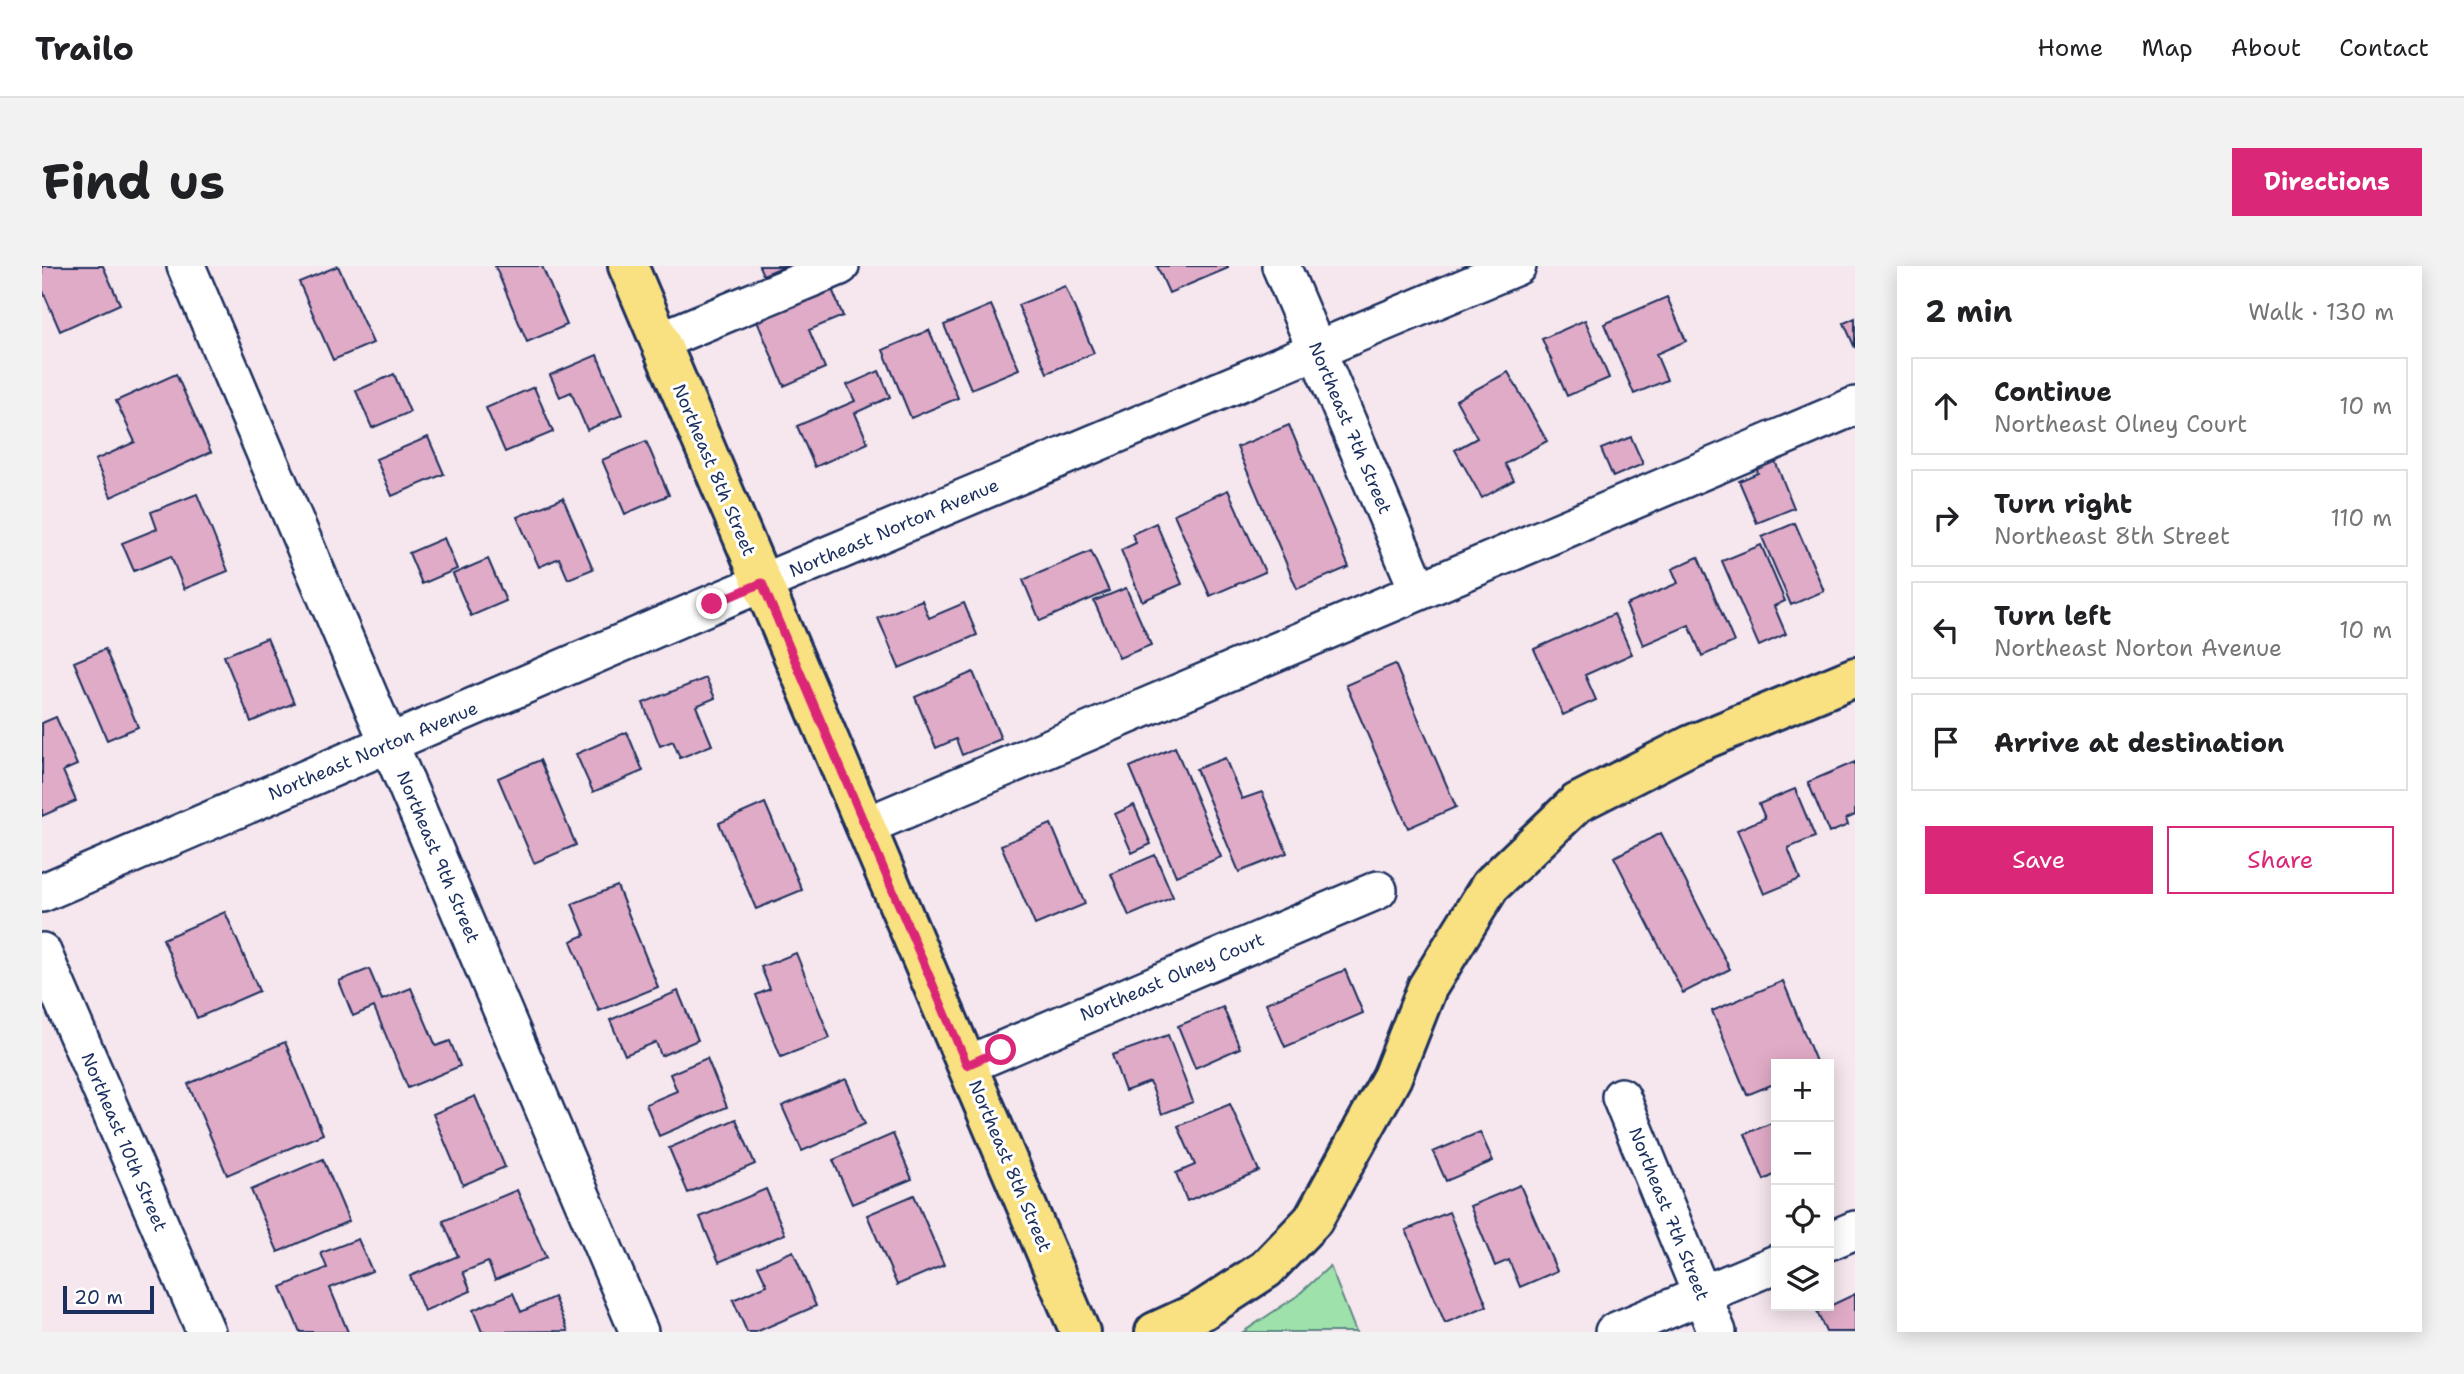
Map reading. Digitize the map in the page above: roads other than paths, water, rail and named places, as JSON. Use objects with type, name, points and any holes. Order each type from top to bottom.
[{"type":"main road","name":"Northeast 8th Street","points":[[628,266],[1080,1332]]},
{"type":"main road","points":[[1155,1332],[1203,1310],[1266,1269],[1313,1220],[1392,1077],[1427,988],[1490,886],[1577,803],[1691,745],[1855,677]]},
{"type":"street","name":"Northeast 9th Street","points":[[187,266],[639,1332]]},
{"type":"street","points":[[659,341],[840,266]]},
{"type":"street","name":"Northeast 7th Street","points":[[1281,266],[1418,589]]},
{"type":"street","name":"Northeast Norton Avenue","points":[[42,893],[762,583],[1517,266]]},
{"type":"street","points":[[866,826],[1855,405]]},
{"type":"street","name":"Northeast Olney Court","points":[[967,1065],[1378,890]]},
{"type":"street","name":"Northeast 10th Street","points":[[42,952],[206,1332]]},
{"type":"street","name":"Northeast 7th Street","points":[[1621,1097],[1717,1332]]},
{"type":"street","points":[[1834,1239],[1855,1230]]},
{"type":"street","points":[[1614,1332],[1771,1266]]}]
